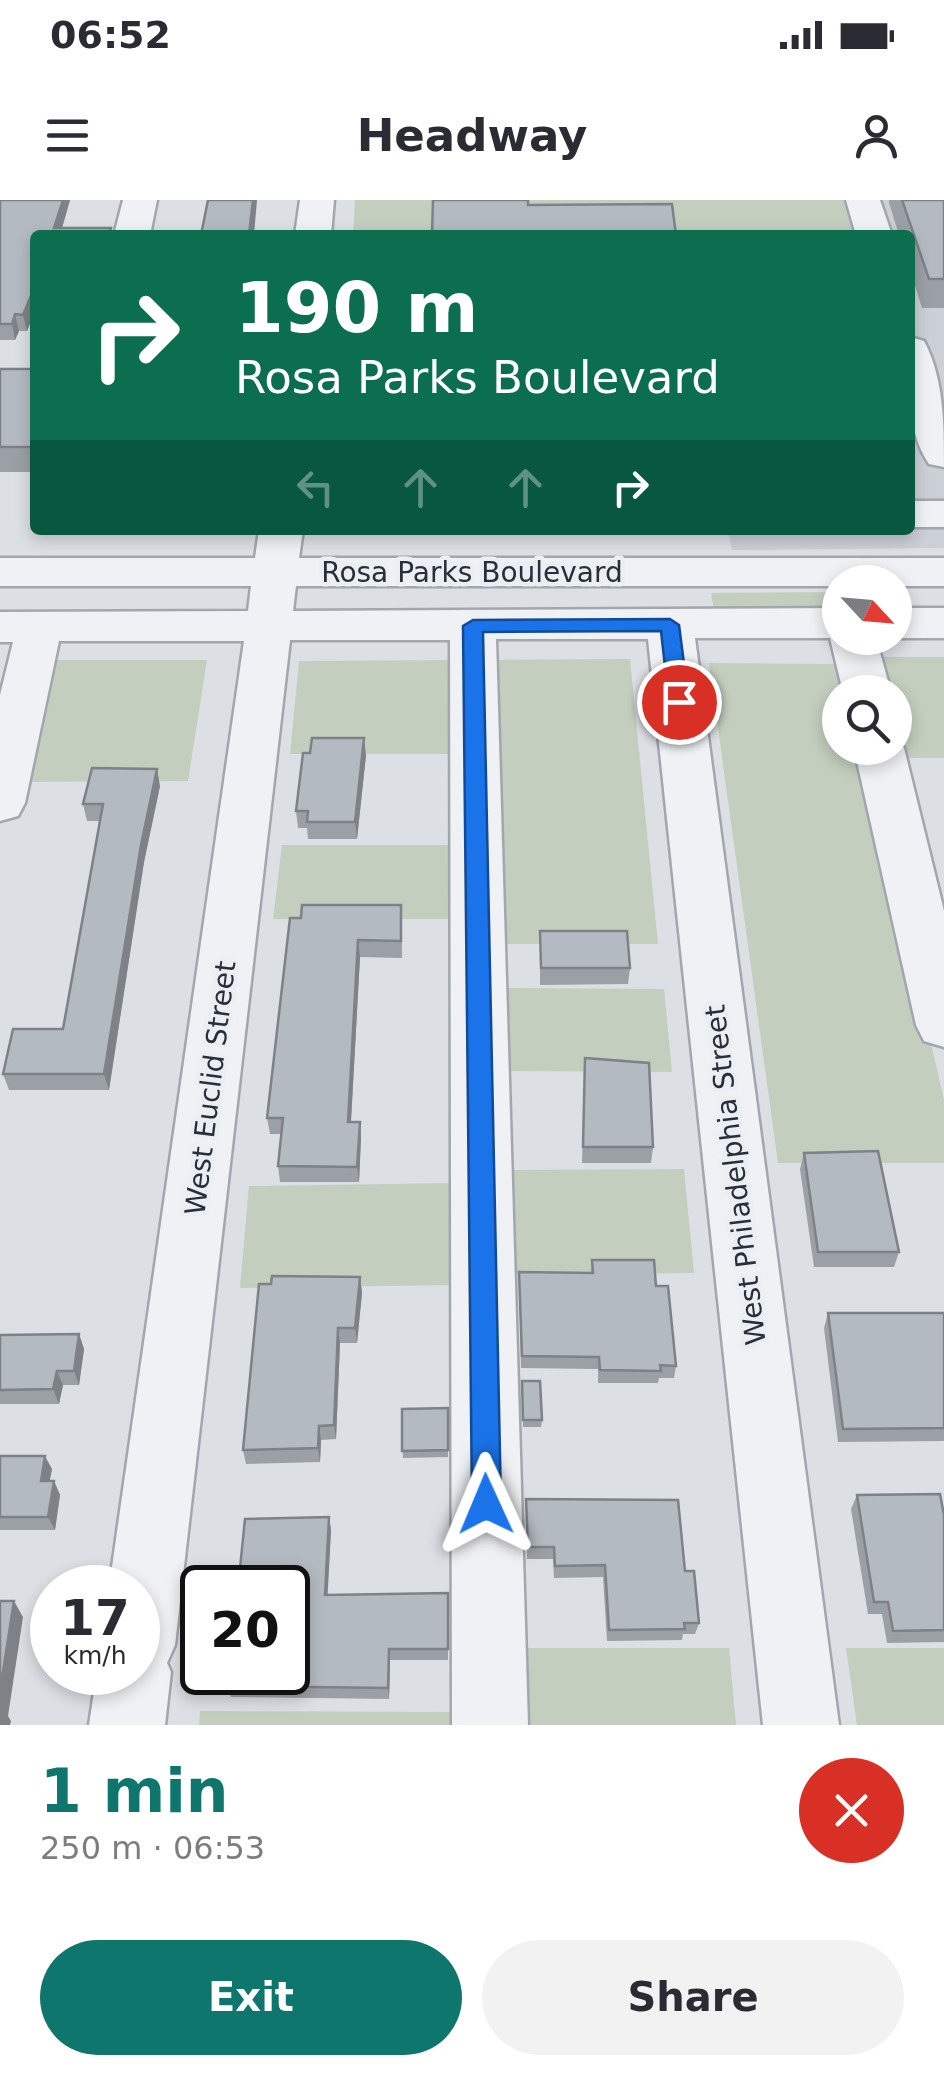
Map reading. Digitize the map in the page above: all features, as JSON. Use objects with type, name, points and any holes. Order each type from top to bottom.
[{"type":"street","points":[[133,230],[140,200]]},
{"type":"street","points":[[314,230],[317,200]]},
{"type":"street","points":[[863,200],[872,230]]},
{"type":"street","points":[[916,331],[944,456]]},
{"type":"street","points":[[915,514],[944,514]]},
{"type":"street","points":[[766,551],[776,624]]},
{"type":"street","name":"Rosa Parks Boulevard","points":[[0,572],[276,577],[766,551],[822,571]]},
{"type":"street","name":"Rosa Parks Boulevard","points":[[912,574],[944,572]]},
{"type":"street","name":"Rosa Parks Boulevard","points":[[19,627],[276,577],[473,626],[822,623]]},
{"type":"street","name":"West Euclid Street","points":[[148,1565],[276,577]]},
{"type":"street","points":[[912,623],[944,623]]},
{"type":"street","name":"West Philadelphia Street","points":[[670,625],[801,1725]]},
{"type":"street","points":[[473,626],[490,1725]]},
{"type":"street","points":[[0,803],[19,627]]},
{"type":"street","points":[[884,765],[944,1025]]},
{"type":"street","points":[[127,1725],[131,1695]]},
{"type":"shaded area","points":[[843,200],[944,200],[944,548],[732,550],[729,535],[915,535],[915,230],[852,230]]},
{"type":"green space","points":[[355,200],[843,200],[852,230],[353,230]]},
{"type":"green space","points":[[822,592],[822,610],[714,610],[711,593]]},
{"type":"green space","points":[[871,657],[944,657],[944,758],[912,758],[912,675],[875,675]]},
{"type":"green space","points":[[630,659],[658,944],[489,944],[483,660]]},
{"type":"green space","points":[[45,660],[207,660],[188,781],[15,782]]},
{"type":"green space","points":[[458,660],[458,754],[290,754],[299,661]]},
{"type":"green space","points":[[709,663],[844,664],[846,675],[822,675],[822,765],[867,765],[944,1100],[944,1163],[778,1163]]},
{"type":"green space","points":[[282,845],[458,845],[457,919],[273,919]]},
{"type":"green space","points":[[492,988],[664,989],[672,1072],[493,1071]]},
{"type":"green space","points":[[684,1169],[694,1273],[502,1275],[500,1170]]},
{"type":"green space","points":[[455,1183],[455,1285],[240,1288],[249,1186]]},
{"type":"green space","points":[[505,1648],[729,1648],[736,1725],[506,1725]]},
{"type":"green space","points":[[846,1648],[944,1648],[944,1725],[857,1725]]},
{"type":"green space","points":[[200,1711],[457,1712],[457,1725],[199,1725]]},
{"type":"building","points":[[0,200],[63,200],[54,228],[111,228],[30,230],[30,298],[23,315],[15,314],[12,324],[0,324]]},
{"type":"building","points":[[208,200],[253,200],[250,230],[202,230]]},
{"type":"building","points":[[433,200],[528,200],[528,205],[672,204],[675,230],[432,230]]},
{"type":"building","points":[[902,200],[944,200],[944,279],[929,279]]},
{"type":"building","points":[[0,369],[30,369],[30,447],[0,447]]},
{"type":"building","points":[[312,738],[364,738],[355,822],[307,822],[308,811],[296,811],[303,753],[310,753]]},
{"type":"building","points":[[92,768],[157,769],[104,1074],[3,1074],[13,1029],[63,1029],[103,804],[83,804]]},
{"type":"building","points":[[302,905],[401,905],[401,941],[358,940],[348,1122],[360,1122],[357,1167],[278,1166],[283,1118],[267,1118],[290,918],[301,918]]},
{"type":"building","points":[[540,931],[627,931],[630,968],[541,968]]},
{"type":"building","points":[[585,1058],[649,1063],[653,1147],[583,1147]]},
{"type":"building","points":[[878,1151],[899,1252],[818,1252],[804,1153]]},
{"type":"building","points":[[592,1260],[654,1260],[656,1286],[668,1286],[676,1366],[660,1365],[661,1371],[600,1370],[599,1357],[522,1356],[519,1272],[593,1273]]},
{"type":"building","points":[[272,1276],[360,1277],[355,1328],[338,1328],[334,1425],[319,1426],[318,1448],[243,1450],[259,1284],[271,1284]]},
{"type":"building","points":[[828,1313],[944,1313],[944,1428],[843,1429]]},
{"type":"building","points":[[79,1334],[74,1371],[57,1371],[53,1389],[0,1390],[0,1335]]},
{"type":"building","points":[[522,1381],[540,1381],[542,1420],[523,1420]]},
{"type":"building","points":[[448,1408],[448,1450],[402,1451],[402,1409]]},
{"type":"building","points":[[0,1456],[45,1456],[41,1481],[54,1481],[48,1517],[0,1517]]},
{"type":"building","points":[[940,1494],[944,1515],[944,1630],[893,1631],[888,1602],[874,1602],[857,1495]]},
{"type":"building","points":[[526,1499],[678,1500],[685,1571],[694,1571],[699,1623],[684,1623],[685,1629],[609,1630],[605,1565],[555,1566],[554,1547],[528,1547]]},
{"type":"building","points":[[329,1517],[325,1595],[448,1593],[448,1649],[389,1649],[388,1688],[310,1687],[310,1565],[240,1565],[245,1519]]},
{"type":"building","points":[[0,1601],[14,1601],[0,1691]]},
{"type":"route","points":[[486,1504],[473,626],[670,625],[679,702]]}]
